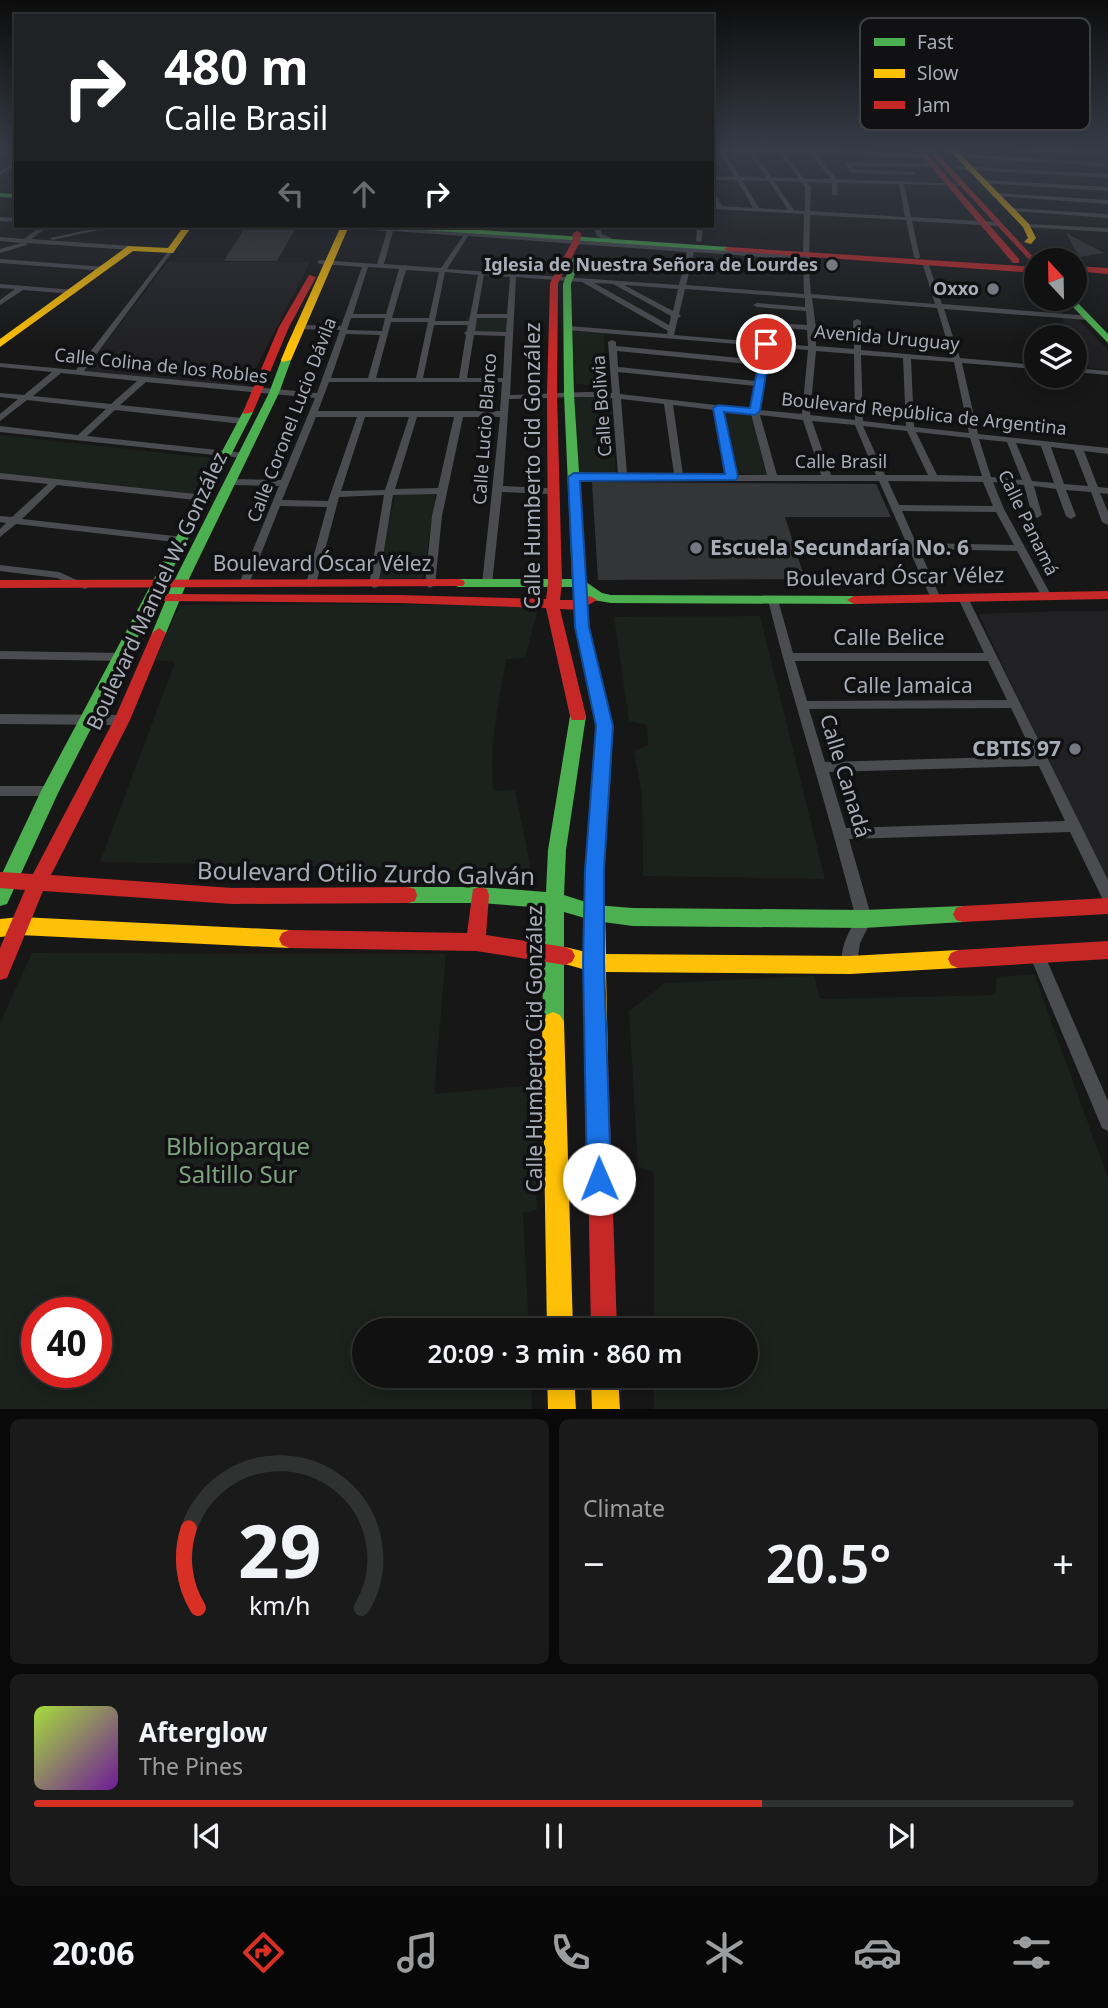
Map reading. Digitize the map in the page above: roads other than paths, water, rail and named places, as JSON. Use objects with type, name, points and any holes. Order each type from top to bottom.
[{"type":"street","points":[[807,215],[806,254],[813,348],[806,413],[827,478]]},
{"type":"street","points":[[837,215],[990,224]]},
{"type":"street","name":"Calle Panamá","points":[[909,215],[921,259],[957,360],[987,479],[999,509],[1046,595]]},
{"type":"street","points":[[984,215],[1014,250],[1024,256]]},
{"type":"street","points":[[987,215],[1014,250],[1024,256]]},
{"type":"street","points":[[1014,250],[1015,215]]},
{"type":"street","points":[[1,255],[43,228]]},
{"type":"street","points":[[16,247],[108,228]]},
{"type":"street","points":[[78,373],[187,228]]},
{"type":"street","name":"Boulevard Manuel W. González","points":[[0,971],[37,884],[122,720],[177,591],[229,482],[242,421],[266,392],[284,327],[326,262],[334,228]]},
{"type":"street","name":"Boulevard Manuel W. González","points":[[0,898],[4,880],[50,791],[205,498],[233,454],[266,392],[343,228]]},
{"type":"street","points":[[380,266],[392,228]]},
{"type":"street","points":[[414,228],[699,241],[806,254]]},
{"type":"street","points":[[415,228],[589,236],[631,246],[699,241],[778,253],[921,259],[1014,250],[1108,230]]},
{"type":"street","points":[[419,380],[442,271],[462,230]]},
{"type":"street","points":[[589,236],[631,246]]},
{"type":"street","name":"Calle Humberto Cid González","points":[[559,1318],[552,953],[557,850],[578,714],[552,605],[555,583],[552,395],[568,278],[589,236]]},
{"type":"street","points":[[0,239],[170,251]]},
{"type":"street","points":[[699,241],[758,255],[806,254]]},
{"type":"street","points":[[568,278],[671,333],[699,241]]},
{"type":"street","points":[[0,344],[131,248]]},
{"type":"street","points":[[758,255],[778,253]]},
{"type":"street","points":[[1,255],[105,269]]},
{"type":"street","points":[[326,262],[684,285],[1088,318]]},
{"type":"street","name":"Calle Coronel Lucio Dávila","points":[[244,584],[326,380],[366,265]]},
{"type":"street","points":[[371,381],[403,268]]},
{"type":"street","points":[[462,381],[468,333],[481,274]]},
{"type":"street","name":"Calle Lucio Blanco","points":[[488,584],[498,489],[513,276]]},
{"type":"street","points":[[611,280],[677,316]]},
{"type":"street","points":[[0,286],[74,292]]},
{"type":"street","points":[[0,303],[23,287]]},
{"type":"street","points":[[757,305],[810,309]]},
{"type":"street","points":[[1084,312],[1107,333]]},
{"type":"street","points":[[1087,312],[1107,333]]},
{"type":"street","points":[[349,316],[431,322],[510,316]]},
{"type":"street","points":[[857,321],[858,419],[936,598]]},
{"type":"street","name":"Calle Humberto Cid González","points":[[563,325],[570,389],[582,627],[605,726],[594,870],[604,1318]]},
{"type":"street","name":"Avenida Uruguay","points":[[563,325],[1024,366]]},
{"type":"street","points":[[776,325],[812,328]]},
{"type":"street","points":[[298,327],[383,333]]},
{"type":"street","name":"Calle Bolivia","points":[[611,331],[623,478]]},
{"type":"street","points":[[468,333],[508,334]]},
{"type":"street","points":[[766,344],[755,409],[773,478]]},
{"type":"street","points":[[613,348],[763,363]]},
{"type":"street","points":[[907,356],[910,425],[934,478]]},
{"type":"street","name":"Calle Colina de los Robles","points":[[0,365],[319,396]]},
{"type":"street","points":[[615,369],[760,384]]},
{"type":"street","points":[[0,418],[59,371]]},
{"type":"street","points":[[1087,371],[1108,373]]},
{"type":"street","points":[[79,438],[143,380]]},
{"type":"street","points":[[326,380],[505,380]]},
{"type":"street","points":[[504,395],[552,395],[570,389]]},
{"type":"street","name":"Boulevard República de Argentina","points":[[570,389],[586,393],[617,393],[806,413],[1108,450]]},
{"type":"street","name":"Boulevard República de Argentina","points":[[617,393],[718,408],[755,409]]},
{"type":"street","points":[[0,396],[242,421]]},
{"type":"street","points":[[668,402],[679,478]]},
{"type":"street","points":[[718,408],[732,477]]},
{"type":"street","points":[[311,414],[503,414]]},
{"type":"street","points":[[311,584],[334,499],[362,414]]},
{"type":"street","points":[[374,585],[389,492],[414,414]]},
{"type":"street","points":[[430,584],[437,516],[459,414]]},
{"type":"street","points":[[0,429],[233,454]]},
{"type":"street","name":"Boulevard República de Argentina","points":[[973,432],[1012,441],[1045,444],[1108,444]]},
{"type":"street","points":[[1012,441],[1037,514]]},
{"type":"street","points":[[1045,444],[1071,516]]},
{"type":"street","points":[[1085,446],[1093,489],[1107,522]]},
{"type":"street","points":[[0,476],[205,498]]},
{"type":"street","name":"Calle Brasil","points":[[574,477],[987,479],[1108,491]]},
{"type":"street","points":[[0,534],[55,482]]},
{"type":"street","points":[[229,482],[285,483]]},
{"type":"street","points":[[498,489],[547,491]]},
{"type":"street","points":[[278,503],[389,492],[442,491]]},
{"type":"street","points":[[897,508],[999,509]]},
{"type":"street","points":[[0,519],[183,540]]},
{"type":"street","points":[[914,546],[1019,548]]},
{"type":"street","points":[[0,568],[59,575],[85,586]]},
{"type":"street","points":[[578,583],[598,597]]},
{"type":"street","name":"Boulevard Óscar Vélez","points":[[177,591],[244,584],[374,585],[400,592],[430,584],[578,583]]},
{"type":"street","name":"Boulevard Óscar Vélez","points":[[0,584],[85,586],[156,592]]},
{"type":"street","name":"Boulevard Óscar Vélez","points":[[0,596],[177,591],[400,592],[580,605],[598,597],[964,600],[1046,595],[1108,595]]},
{"type":"street","name":"Calle Canadá","points":[[773,600],[801,705],[843,834],[863,919]]},
{"type":"street","points":[[964,600],[1108,895]]},
{"type":"street","points":[[0,655],[123,657]]},
{"type":"street","name":"Calle Belice","points":[[787,657],[991,657]]},
{"type":"street","name":"Calle Jamaica","points":[[801,705],[1015,704]]},
{"type":"street","points":[[0,719],[122,720]]},
{"type":"street","points":[[822,767],[1044,761]]},
{"type":"street","points":[[0,791],[50,791]]},
{"type":"street","points":[[843,834],[1075,826]]},
{"type":"street","name":"Boulevard Otilio Zurdo Galván","points":[[4,880],[232,896],[480,895],[556,901],[595,913],[633,917],[863,919],[1108,906]]},
{"type":"street","points":[[476,942],[480,895]]},
{"type":"street","points":[[850,965],[852,942],[863,919]]},
{"type":"street","points":[[0,928],[20,926],[255,938],[476,942],[552,953],[594,963],[850,965],[1108,950]]},
{"type":"street","points":[[1037,954],[1108,1122]]},
{"type":"street","points":[[561,1388],[562,1409]]},
{"type":"street","points":[[605,1388],[606,1409]]},
{"type":"place","name":"Iglesia de Nuestra Señora de Lourdes","points":[[832,265]]},
{"type":"place","name":"Oxxo","points":[[993,289]]},
{"type":"place","name":"Escuela Secundaría No. 6","points":[[696,548]]},
{"type":"place","name":"CBTIS 97","points":[[1075,749]]},
{"type":"park label","name":"Blblioparque Saltillo Sur","points":[[238,1161]]}]
